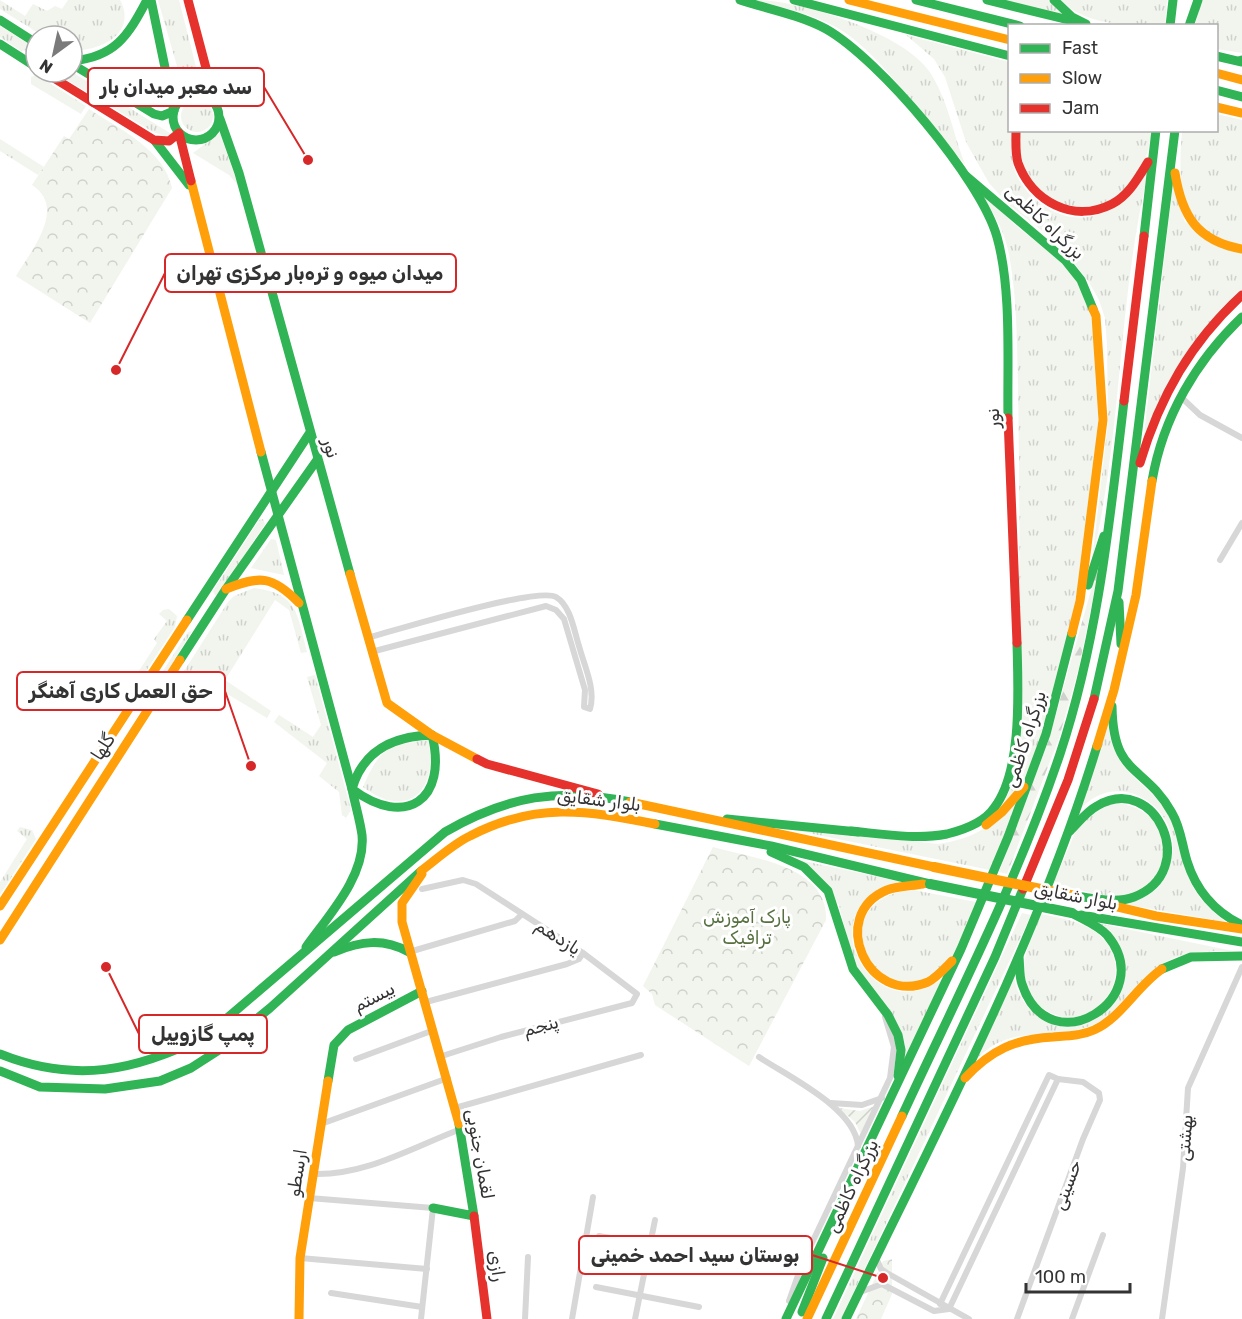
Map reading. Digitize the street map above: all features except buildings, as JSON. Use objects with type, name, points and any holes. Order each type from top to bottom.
[{"type":"main road","points":[[84,60],[97,58],[115,49],[128,34],[149,0]]},
{"type":"main road","points":[[149,0],[174,111],[175,126],[179,133],[271,492],[353,794],[362,837],[359,861],[339,903],[293,963]]},
{"type":"main road","points":[[179,133],[193,140],[207,137],[218,126],[220,119],[188,0]]},
{"type":"main road","name":"نور","points":[[740,0],[816,26],[847,43],[892,87],[966,176],[995,229],[1003,264],[1012,570],[1018,664],[1012,759],[998,804],[983,819],[959,831],[925,836],[851,831]]},
{"type":"main road","points":[[794,0],[1008,55]]},
{"type":"main road","points":[[849,0],[1008,40]]},
{"type":"main road","points":[[916,0],[1012,24]]},
{"type":"main road","points":[[987,0],[1084,24]]},
{"type":"main road","points":[[1054,0],[1063,10],[1086,24]]},
{"type":"main road","points":[[1170,24],[1173,0]]},
{"type":"main road","points":[[1189,24],[1190,0]]},
{"type":"main road","points":[[1190,24],[1198,0]]},
{"type":"main road","points":[[0,20],[24,35]]},
{"type":"main road","points":[[0,44],[24,57]]},
{"type":"main road","points":[[1218,56],[1241,61]]},
{"type":"main road","points":[[84,70],[154,114],[162,116],[174,111],[182,98],[196,93],[211,98],[216,104]]},
{"type":"main road","points":[[1218,74],[1242,80]]},
{"type":"main road","points":[[63,84],[154,140],[168,154],[192,189]]},
{"type":"main road","points":[[1218,91],[1242,97]]},
{"type":"main road","points":[[1218,107],[1242,113]]},
{"type":"main road","name":"نور","points":[[220,119],[239,173],[309,434],[387,703],[432,735],[487,764],[618,799]]},
{"type":"main road","points":[[1016,132],[1016,159],[1024,181],[1049,204],[1074,212],[1098,211],[1125,196],[1138,184],[1154,147]]},
{"type":"main road","name":"بزرگراه کاظمی","points":[[807,1319],[999,908],[1068,730],[1090,639],[1113,509],[1156,132]]},
{"type":"main road","name":"بزرگراه کاظمی","points":[[826,1319],[995,957],[1068,780],[1094,699],[1118,591],[1175,132]]},
{"type":"main road","points":[[154,140],[169,141],[179,133]]},
{"type":"main road","points":[[1173,151],[1178,196],[1190,222],[1210,240],[1242,249]]},
{"type":"main road","name":"بزرگراه کاظمی","points":[[784,1319],[838,1214],[962,949],[1033,774],[1064,673],[1080,601],[1102,420],[1096,316],[1081,280],[1065,260],[966,176]]},
{"type":"main road","points":[[1128,517],[1154,418],[1205,329],[1242,295]]},
{"type":"main road","points":[[1189,354],[1242,306]]},
{"type":"main road","points":[[846,1319],[1020,948],[1070,832],[1113,689],[1140,576],[1156,463],[1180,396],[1209,352],[1242,317]]},
{"type":"main road","name":"گلها","points":[[0,906],[309,434]]},
{"type":"main road","name":"گلها","points":[[0,940],[226,589],[317,460]]},
{"type":"main road","points":[[1080,601],[1113,509]]},
{"type":"main road","points":[[226,589],[248,580],[273,581],[284,585],[302,606]]},
{"type":"main road","points":[[1118,591],[1121,657]]},
{"type":"main road","points":[[1113,689],[1111,723],[1120,755],[1129,769],[1169,807],[1179,825],[1187,860],[1199,890],[1218,910],[1242,927]]},
{"type":"main road","points":[[123,717],[136,727]]},
{"type":"main road","points":[[432,735],[439,767],[433,787],[422,798],[403,807],[388,807],[366,802],[353,794],[354,775],[382,745],[406,736],[432,735]]},
{"type":"main road","points":[[711,818],[851,831],[926,841],[958,838],[982,828],[997,816],[1033,774]]},
{"type":"main road","points":[[85,777],[98,786]]},
{"type":"main road","name":"بلوار شقایق","points":[[0,1054],[40,1069],[109,1071],[142,1065],[175,1053],[206,1036],[445,832],[478,813],[506,803],[540,796],[618,799],[1075,896],[1128,910],[1242,927]]},
{"type":"main road","points":[[1070,832],[1083,814],[1098,803],[1129,799],[1154,812],[1164,825],[1168,842],[1169,857],[1162,874],[1150,888],[1135,897],[1116,900],[1075,896]]},
{"type":"main road","name":"بلوار شقایق","points":[[0,1071],[40,1086],[105,1089],[168,1078],[191,1068],[219,1050],[432,862],[469,836],[521,815],[548,810],[574,810],[746,841],[1072,914],[1242,942]]},
{"type":"main road","points":[[52,826],[66,835]]},
{"type":"main road","points":[[746,841],[799,864],[822,882],[834,903],[848,960],[855,974],[894,1025],[900,1044],[897,1087]]},
{"type":"main road","name":"لقمان جنوبی","points":[[432,862],[402,903],[402,922],[461,1129],[474,1216],[434,1208]]},
{"type":"main road","points":[[930,884],[893,888],[873,899],[864,908],[860,918],[856,940],[859,954],[875,977],[891,985],[907,988],[918,987],[938,978],[962,949]]},
{"type":"main road","points":[[1020,948],[1018,969],[1021,987],[1034,1009],[1055,1020],[1067,1023],[1087,1020],[1098,1013],[1114,995],[1120,967],[1116,951],[1106,935],[1072,914]]},
{"type":"main road","points":[[329,954],[374,940],[397,945],[409,951]]},
{"type":"main road","points":[[953,1092],[980,1061],[1000,1046],[1037,1037],[1077,1034],[1103,1025],[1149,979],[1176,960],[1191,955],[1242,956]]},
{"type":"main road","name":"بیستم","points":[[342,1034],[423,991]]},
{"type":"main road","name":"ارسطو","points":[[299,1319],[300,1258],[309,1198],[334,1045],[342,1034]]},
{"type":"main road","points":[[799,1319],[838,1214]]},
{"type":"main road","name":"رازی","points":[[474,1216],[488,1319]]},
{"type":"street","points":[[1180,396],[1200,415],[1242,438]]},
{"type":"street","points":[[1220,560],[1242,523]]},
{"type":"street","points":[[368,638],[511,600],[546,594],[555,596],[564,604],[571,618],[591,689],[592,702],[590,709],[584,707],[585,690],[564,619],[556,610],[546,606],[371,652]]},
{"type":"street","name":"یازدهم","points":[[422,889],[463,880],[476,885],[583,952],[637,994]]},
{"type":"street","points":[[409,951],[515,921],[522,914]]},
{"type":"street","points":[[426,1002],[567,964],[579,959],[583,952]]},
{"type":"street","name":"بهشتی","points":[[1162,1319],[1183,1168],[1188,1088],[1242,967]]},
{"type":"street","name":"پنجم","points":[[442,1056],[501,1037],[632,1003],[637,994]]},
{"type":"street","points":[[784,1319],[802,1264],[882,1098],[894,1063],[894,1047],[882,1008]]},
{"type":"street","points":[[356,1059],[434,1030]]},
{"type":"street","points":[[455,1108],[641,1055]]},
{"type":"street","points":[[759,1057],[828,1102],[854,1128],[858,1146]]},
{"type":"street","points":[[940,1304],[1049,1075],[1058,1079],[949,1309]]},
{"type":"street","points":[[321,1124],[448,1078]]},
{"type":"street","name":"حسینی","points":[[1017,1319],[1083,1139],[1100,1100],[1099,1093],[1083,1082],[1058,1079]]},
{"type":"street","points":[[828,1102],[862,1105],[882,1098]]},
{"type":"street","points":[[313,1174],[333,1175],[359,1170],[461,1129]]},
{"type":"street","points":[[572,1319],[593,1197]]},
{"type":"street","points":[[309,1198],[434,1208],[421,1319]]},
{"type":"street","points":[[635,1319],[655,1220]]},
{"type":"street","points":[[1072,1319],[1103,1235]]},
{"type":"street","points":[[600,1236],[719,1258]]},
{"type":"street","points":[[876,1256],[881,1269],[886,1274],[969,1319]]},
{"type":"street","points":[[525,1319],[528,1257]]},
{"type":"street","points":[[300,1258],[427,1269]]},
{"type":"street","points":[[858,1294],[866,1288],[882,1284],[934,1311],[949,1309]]},
{"type":"street","points":[[596,1287],[699,1306]]},
{"type":"street","points":[[331,1293],[422,1307]]},
{"type":"green space","points":[[0,0],[25,16],[33,4],[47,11],[55,6],[62,9],[68,0],[120,0],[124,22],[120,31],[113,38],[104,44],[84,50],[84,24],[24,24],[0,9]]},
{"type":"green space","points":[[158,0],[179,0],[197,71],[198,80],[177,92],[177,66]]},
{"type":"green space","points":[[756,0],[798,6],[849,21],[897,44],[916,57],[936,82],[965,164],[881,65],[851,37],[817,18]]},
{"type":"green space","points":[[994,0],[1048,0],[1062,14]]},
{"type":"green space","points":[[1060,0],[1167,0],[1165,24],[1109,23],[1071,9]]},
{"type":"green space","points":[[1201,0],[1242,0],[1242,53],[1218,49],[1218,24],[1195,24]]},
{"type":"green space","points":[[0,26],[24,41],[24,50],[21,51],[0,37]]},
{"type":"green space","points":[[906,35],[1008,62],[1008,132],[1013,132],[1013,165],[1023,186],[1050,210],[1073,217],[1097,215],[1116,201],[1149,170],[1131,267],[1109,463],[1092,560],[1108,423],[1105,318],[1099,300],[1089,282],[1059,244],[1008,204],[989,183],[966,142],[945,77],[934,59]]},
{"type":"green space","points":[[84,79],[173,135],[165,136],[153,132],[74,84],[84,84]]},
{"type":"green space","points":[[31,84],[51,84],[86,106],[81,114]]},
{"type":"green space","points":[[197,100],[208,105],[213,116],[208,127],[197,132],[186,127],[181,116],[186,105]]},
{"type":"green space","points":[[89,109],[139,141],[150,151],[160,162],[172,188],[90,323],[16,276],[37,243],[46,218],[47,206],[42,195],[32,185],[64,136],[69,139]]},
{"type":"green space","points":[[1218,114],[1242,120],[1242,244],[1233,243],[1205,231],[1195,220],[1183,193],[1180,161],[1182,132],[1218,132]]},
{"type":"green space","points":[[1019,132],[1152,132],[1143,165],[1131,188],[1114,200],[1089,206],[1063,204],[1041,193],[1028,178],[1020,151]]},
{"type":"green space","points":[[220,133],[238,185],[229,175],[193,153]]},
{"type":"green space","points":[[0,139],[44,167],[38,175],[0,151]]},
{"type":"green space","points":[[1173,184],[1185,222],[1242,253],[1242,291],[1221,308],[1143,443]]},
{"type":"green space","points":[[976,186],[1011,221],[1063,264],[1080,285],[1093,325],[1098,417],[1095,468],[1081,573],[1041,740],[1035,760],[1021,787],[1010,801],[991,818],[1000,809],[1010,789],[1020,735],[1017,352],[1014,287],[1007,244],[996,218]]},
{"type":"green space","points":[[263,519],[265,524],[218,595],[215,595],[213,591],[259,520]]},
{"type":"green space","points":[[271,539],[276,540],[284,575],[251,568]]},
{"type":"green space","points":[[1103,548],[1079,667],[1059,738],[1007,874],[999,872],[1048,742]]},
{"type":"green space","points":[[254,588],[269,591],[287,600],[297,616],[307,652],[301,653],[289,610],[275,600],[225,680],[271,711],[267,718],[219,689],[211,701],[200,695],[184,691],[167,698],[228,602],[234,596]]},
{"type":"green space","points":[[169,609],[177,616],[175,627],[131,694],[122,699],[112,691],[111,686],[120,672],[133,680],[157,643],[154,639],[167,621],[159,614]]},
{"type":"green space","points":[[192,631],[147,705],[144,705],[143,702],[188,632]]},
{"type":"green space","points":[[315,675],[351,810],[346,818],[342,815],[339,792],[319,776],[327,763],[274,722],[279,715],[313,737],[321,725],[307,677]]},
{"type":"green space","points":[[1108,724],[1111,742],[1117,756],[1133,777],[1162,805],[1170,818],[1195,890],[1226,922],[1118,903],[1145,896],[1155,890],[1165,876],[1173,852],[1171,833],[1163,816],[1150,802],[1133,794],[1115,791],[1096,797],[1079,811]]},
{"type":"green space","points":[[428,740],[429,773],[424,786],[416,795],[406,800],[394,801],[379,797],[363,787],[374,764],[386,751],[403,744]]},
{"type":"green space","points":[[1024,790],[990,870],[769,825],[938,844],[966,837],[987,826],[1006,811]]},
{"type":"green space","points":[[1112,802],[1136,808],[1153,820],[1162,835],[1164,852],[1161,868],[1151,882],[1136,892],[1117,896],[1054,883],[1079,823]]},
{"type":"green space","points":[[20,827],[32,830],[36,839],[0,895],[0,882],[27,839],[17,831]]},
{"type":"green space","points":[[962,833],[938,838],[904,838],[943,836]]},
{"type":"green space","name":"پارک آموزش ترافیک","points":[[713,847],[785,867],[802,876],[815,887],[824,902],[826,920],[749,1066],[655,1005],[652,994],[643,986]]},
{"type":"green space","points":[[794,859],[907,883],[876,891],[859,908],[852,928],[854,948],[863,968],[878,982],[898,991],[920,990],[943,978],[904,1061],[905,1044],[854,966],[839,905]]},
{"type":"green space","points":[[913,890],[976,902],[957,949],[947,965],[937,973],[910,984],[892,981],[877,971],[867,957],[862,940],[863,923],[871,908],[888,896]]},
{"type":"green space","points":[[1022,913],[1031,915],[841,1319],[833,1319]]},
{"type":"green space","points":[[1041,914],[1085,926],[1098,934],[1111,950],[1116,967],[1113,984],[1105,999],[1093,1011],[1077,1017],[1059,1016],[1040,1006],[1025,985],[1024,962]]},
{"type":"green space","points":[[1097,923],[1233,951],[1198,952],[1173,958],[1151,972],[1099,1022],[1071,1031],[1027,1035],[999,1042],[986,1050],[973,1063],[1014,976],[1019,995],[1029,1009],[1062,1027],[1113,1005],[1125,971],[1120,951],[1107,932]]},
{"type":"green space","points":[[875,1106],[861,1134],[855,1122],[839,1108],[860,1111]]},
{"type":"green space","points":[[892,1259],[892,1294],[881,1319],[856,1319],[883,1261]]},
{"type":"traffic: fast","points":[[84,59],[99,55],[118,42],[133,24],[147,0]]},
{"type":"traffic: fast","points":[[84,71],[154,114],[162,116],[174,111],[151,0]]},
{"type":"traffic: fast","points":[[740,0],[816,24],[848,44],[873,66],[925,122],[971,184],[987,213],[997,237],[1002,258],[1008,327],[1008,418]]},
{"type":"traffic: fast","points":[[794,0],[1008,55]]},
{"type":"traffic: fast","points":[[916,0],[1012,24]]},
{"type":"traffic: fast","points":[[987,0],[1077,22]]},
{"type":"traffic: fast","points":[[1054,0],[1072,17],[1086,24]]},
{"type":"traffic: fast","points":[[1170,24],[1173,0]]},
{"type":"traffic: fast","points":[[1190,24],[1198,0]]},
{"type":"traffic: fast","points":[[0,20],[24,35]]},
{"type":"traffic: fast","points":[[0,44],[24,59]]},
{"type":"traffic: fast","points":[[1218,56],[1242,62]]},
{"type":"traffic: fast","points":[[1218,91],[1242,97]]},
{"type":"traffic: fast","points":[[196,94],[212,101],[219,117],[212,133],[196,140],[180,133],[173,117],[180,101],[196,94]]},
{"type":"traffic: fast","points":[[220,119],[239,173],[350,574]]},
{"type":"traffic: fast","points":[[1144,236],[1156,132]]},
{"type":"traffic: fast","points":[[1094,699],[1118,591],[1175,132]]},
{"type":"traffic: fast","points":[[155,141],[189,185]]},
{"type":"traffic: fast","points":[[966,176],[1065,260],[1081,280],[1093,309]]},
{"type":"traffic: fast","points":[[1152,481],[1164,435],[1184,392],[1210,352],[1242,317]]},
{"type":"traffic: fast","points":[[902,1116],[1006,892],[1060,754],[1084,667],[1101,579],[1124,401]]},
{"type":"traffic: fast","points":[[187,620],[309,434]]},
{"type":"traffic: fast","points":[[261,452],[352,789],[362,835],[362,850],[352,880],[344,895],[306,947]]},
{"type":"traffic: fast","points":[[180,660],[226,589],[317,460]]},
{"type":"traffic: fast","points":[[1088,585],[1104,536]]},
{"type":"traffic: fast","points":[[1119,602],[1121,644]]},
{"type":"traffic: fast","points":[[786,1319],[961,949],[1008,837],[1046,734],[1072,633]]},
{"type":"traffic: fast","points":[[851,831],[899,836],[935,836],[966,828],[979,822],[990,813],[1003,792],[1010,773],[1014,751],[1018,705],[1017,643]]},
{"type":"traffic: fast","points":[[1112,706],[1118,746],[1132,768],[1151,785],[1172,813],[1191,872],[1201,891],[1223,914],[1242,925]]},
{"type":"traffic: fast","points":[[432,735],[435,758],[434,776],[428,791],[418,801],[405,807],[390,807],[372,801],[352,789],[364,764],[382,748],[405,738],[432,735]]},
{"type":"traffic: fast","points":[[846,1319],[1015,966],[1045,894],[1097,746]]},
{"type":"traffic: fast","points":[[0,1054],[54,1069],[80,1071],[130,1065],[155,1058],[206,1036],[445,832],[490,810],[534,798],[580,795],[630,802]]},
{"type":"traffic: fast","points":[[1070,831],[1097,806],[1118,799],[1137,802],[1152,813],[1163,829],[1167,848],[1165,867],[1154,884],[1134,897],[1112,900],[1075,896]]},
{"type":"traffic: fast","points":[[727,819],[858,832]]},
{"type":"traffic: fast","points":[[655,824],[771,846],[930,884]]},
{"type":"traffic: fast","points":[[771,852],[804,867],[828,891],[853,969],[888,1015],[898,1035],[901,1050],[898,1076]]},
{"type":"traffic: fast","points":[[0,1071],[40,1087],[105,1089],[160,1081],[191,1068],[219,1050],[270,1008],[421,871]]},
{"type":"traffic: fast","points":[[930,884],[1072,913]]},
{"type":"traffic: fast","points":[[826,1319],[995,957],[1023,889]]},
{"type":"traffic: fast","points":[[1019,957],[1022,984],[1036,1008],[1054,1020],[1075,1022],[1094,1014],[1111,1000],[1120,981],[1120,959],[1103,931],[1072,913]]},
{"type":"traffic: fast","points":[[1081,915],[1242,942]]},
{"type":"traffic: fast","points":[[334,952],[363,943],[381,943],[409,952]]},
{"type":"traffic: fast","points":[[1162,969],[1191,957],[1242,956]]},
{"type":"traffic: fast","points":[[328,1081],[334,1045],[348,1030],[422,991]]},
{"type":"traffic: fast","points":[[433,1208],[474,1216],[459,1124]]},
{"type":"traffic: fast","points":[[802,1312],[823,1258]]},
{"type":"traffic: slow","points":[[849,0],[1008,40]]},
{"type":"traffic: slow","points":[[1218,74],[1242,80]]},
{"type":"traffic: slow","points":[[1218,107],[1242,113]]},
{"type":"traffic: slow","points":[[1175,173],[1182,202],[1194,224],[1214,240],[1242,249]]},
{"type":"traffic: slow","points":[[191,181],[261,452]]},
{"type":"traffic: slow","points":[[1072,633],[1080,601],[1103,420],[1096,316],[1093,309]]},
{"type":"traffic: slow","points":[[1097,746],[1114,690],[1136,595],[1152,481]]},
{"type":"traffic: slow","points":[[350,574],[387,703],[432,735],[477,759]]},
{"type":"traffic: slow","points":[[226,589],[248,581],[265,581],[281,587],[299,603]]},
{"type":"traffic: slow","points":[[0,906],[187,620]]},
{"type":"traffic: slow","points":[[0,940],[180,660]]},
{"type":"traffic: slow","points":[[986,825],[1002,812],[1024,787]]},
{"type":"traffic: slow","points":[[630,802],[934,867]]},
{"type":"traffic: slow","points":[[421,871],[464,839],[494,825],[517,818],[561,812],[606,815],[655,824]]},
{"type":"traffic: slow","points":[[934,867],[1075,896]]},
{"type":"traffic: slow","points":[[422,874],[402,903],[402,922],[459,1124]]},
{"type":"traffic: slow","points":[[923,884],[887,890],[869,902],[860,918],[858,937],[862,955],[873,970],[888,982],[907,986],[928,982],[952,961]]},
{"type":"traffic: slow","points":[[1101,903],[1156,916],[1242,929]]},
{"type":"traffic: slow","points":[[965,1078],[984,1060],[1015,1043],[1039,1038],[1079,1035],[1104,1025],[1162,969]]},
{"type":"traffic: slow","points":[[299,1319],[300,1258],[328,1081]]},
{"type":"traffic: slow","points":[[807,1319],[902,1116]]},
{"type":"traffic: jam","points":[[188,0],[215,102]]},
{"type":"traffic: jam","points":[[63,84],[154,140],[169,141],[179,133],[191,181]]},
{"type":"traffic: jam","points":[[1016,132],[1017,159],[1024,176],[1044,198],[1069,210],[1097,210],[1112,204],[1128,191],[1148,162]]},
{"type":"traffic: jam","points":[[1124,401],[1144,236]]},
{"type":"traffic: jam","points":[[1140,463],[1157,415],[1179,372],[1207,332],[1242,295]]},
{"type":"traffic: jam","points":[[1008,418],[1017,643]]},
{"type":"traffic: jam","points":[[1023,889],[1068,780],[1094,699]]},
{"type":"traffic: jam","points":[[477,759],[487,764],[598,794]]},
{"type":"traffic: jam","points":[[474,1216],[487,1319]]},
{"type":"place","name":"سد معبر میدان بار","points":[[308,160]]},
{"type":"place","name":"میدان میوه و تره‌بار مرکزی تهران","points":[[116,370]]},
{"type":"place","name":"حق العمل کاری آهنگر","points":[[251,766]]},
{"type":"place","name":"پمپ گازوییل","points":[[106,967]]},
{"type":"place","name":"بوستان سید احمد خمینی","points":[[883,1278]]}]
